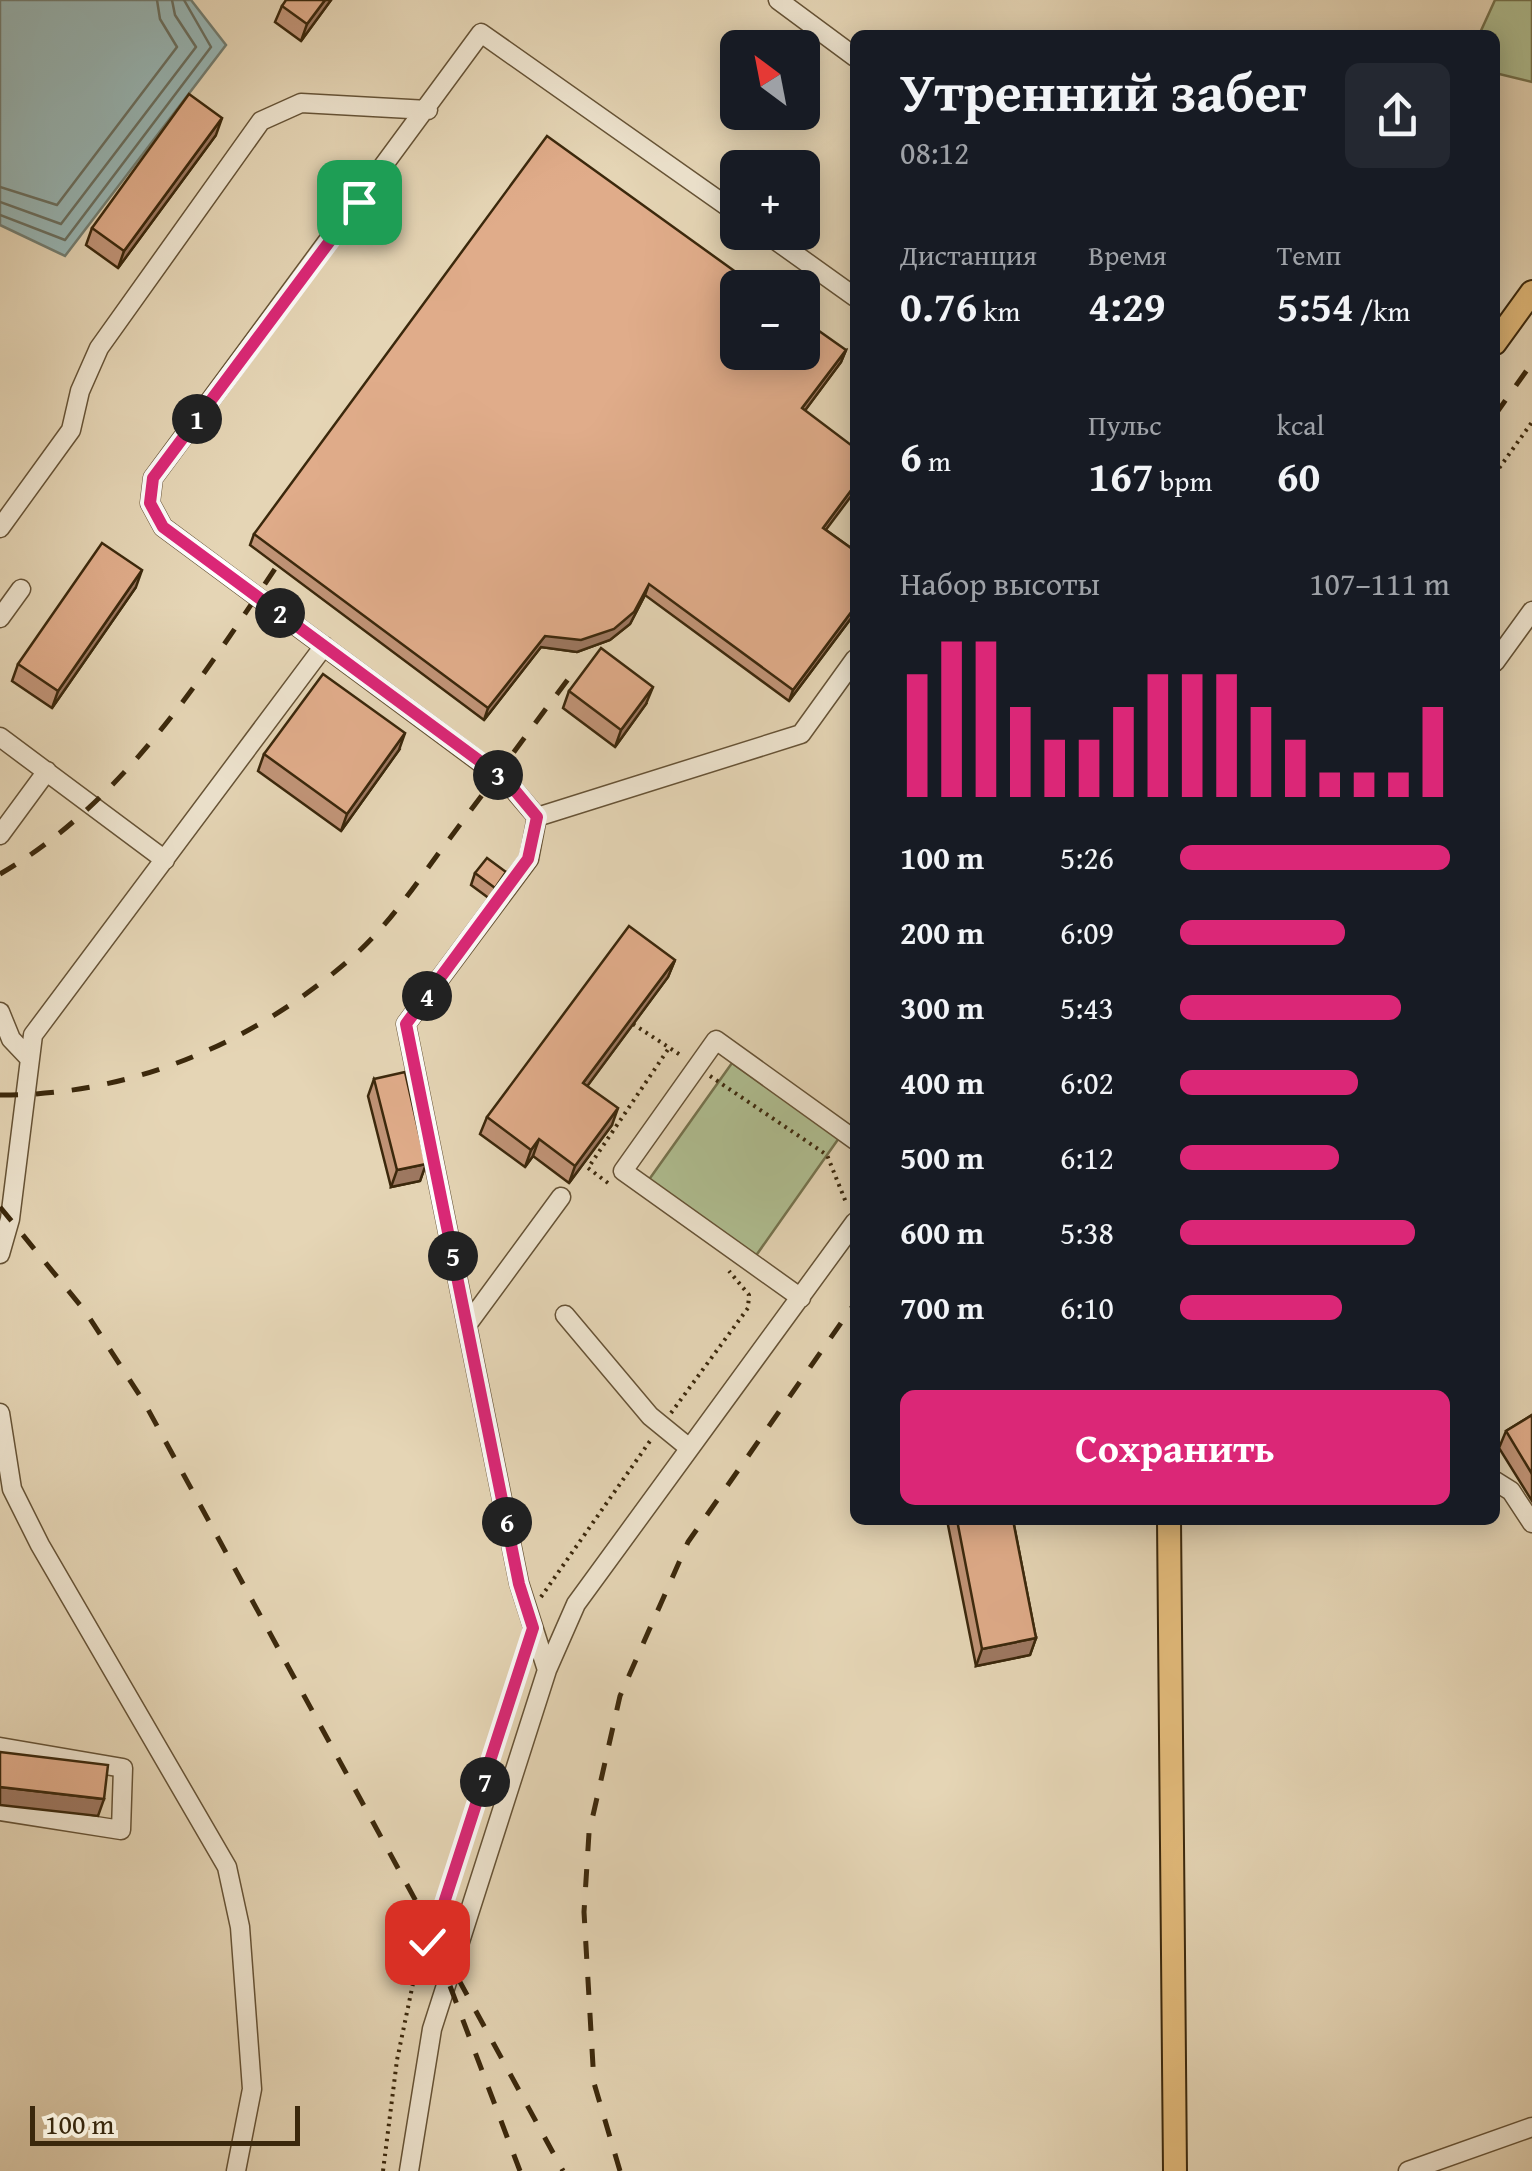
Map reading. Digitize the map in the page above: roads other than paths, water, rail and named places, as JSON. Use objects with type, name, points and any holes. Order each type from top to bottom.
[{"type":"main road","points":[[1500,337],[1532,292]]},
{"type":"main road","points":[[1168,1525],[1176,2171]]},
{"type":"lane","points":[[778,0],[850,52]]},
{"type":"lane","points":[[537,817],[508,782],[163,527],[150,503],[153,478],[428,110],[481,33],[720,201]]},
{"type":"lane","points":[[0,528],[71,430],[80,391],[99,348],[261,121],[301,103],[428,110]]},
{"type":"lane","points":[[789,250],[850,293]]},
{"type":"lane","points":[[0,618],[22,589]]},
{"type":"lane","points":[[1500,655],[1532,611]]},
{"type":"lane","points":[[1516,634],[1532,644]]},
{"type":"lane","points":[[0,1254],[10,1219],[33,1036],[324,646]]},
{"type":"lane","points":[[537,817],[801,734],[850,666]]},
{"type":"lane","points":[[0,737],[165,860]]},
{"type":"lane","points":[[0,835],[47,771]]},
{"type":"lane","points":[[537,817],[528,859],[406,1024],[519,1584],[547,1670]]},
{"type":"lane","points":[[0,1012],[5,1038],[29,1058]]},
{"type":"lane","points":[[801,1298],[623,1170],[716,1040],[850,1136]]},
{"type":"lane","points":[[467,1325],[561,1197]]},
{"type":"lane","points":[[409,2171],[432,2030],[547,1670],[576,1604],[850,1230]]},
{"type":"lane","points":[[565,1315],[662,1426],[688,1447]]},
{"type":"lane","points":[[0,1413],[12,1489],[40,1546],[227,1867],[240,1927],[252,2089],[236,2171]]},
{"type":"lane","points":[[1500,1483],[1511,1490],[1532,1523]]},
{"type":"lane","points":[[0,1747],[123,1768],[122,1830],[0,1811]]},
{"type":"lane","points":[[1408,2171],[1532,2127]]},
{"type":"water","points":[[0,0],[191,0],[226,45],[65,256],[0,225]]},
{"type":"railway","points":[[1500,408],[1532,363]]},
{"type":"railway","points":[[0,874],[46,844],[126,770],[196,684],[289,548]]},
{"type":"railway","points":[[0,1095],[95,1086],[186,1060],[271,1017],[310,991],[348,961],[386,922],[569,678]]},
{"type":"railway","points":[[0,1207],[85,1311],[144,1402],[563,2171]]},
{"type":"railway","points":[[620,2171],[594,2083],[584,1912],[589,1833],[620,1696],[688,1542],[850,1310]]},
{"type":"railway","points":[[450,1986],[520,2171]]}]
